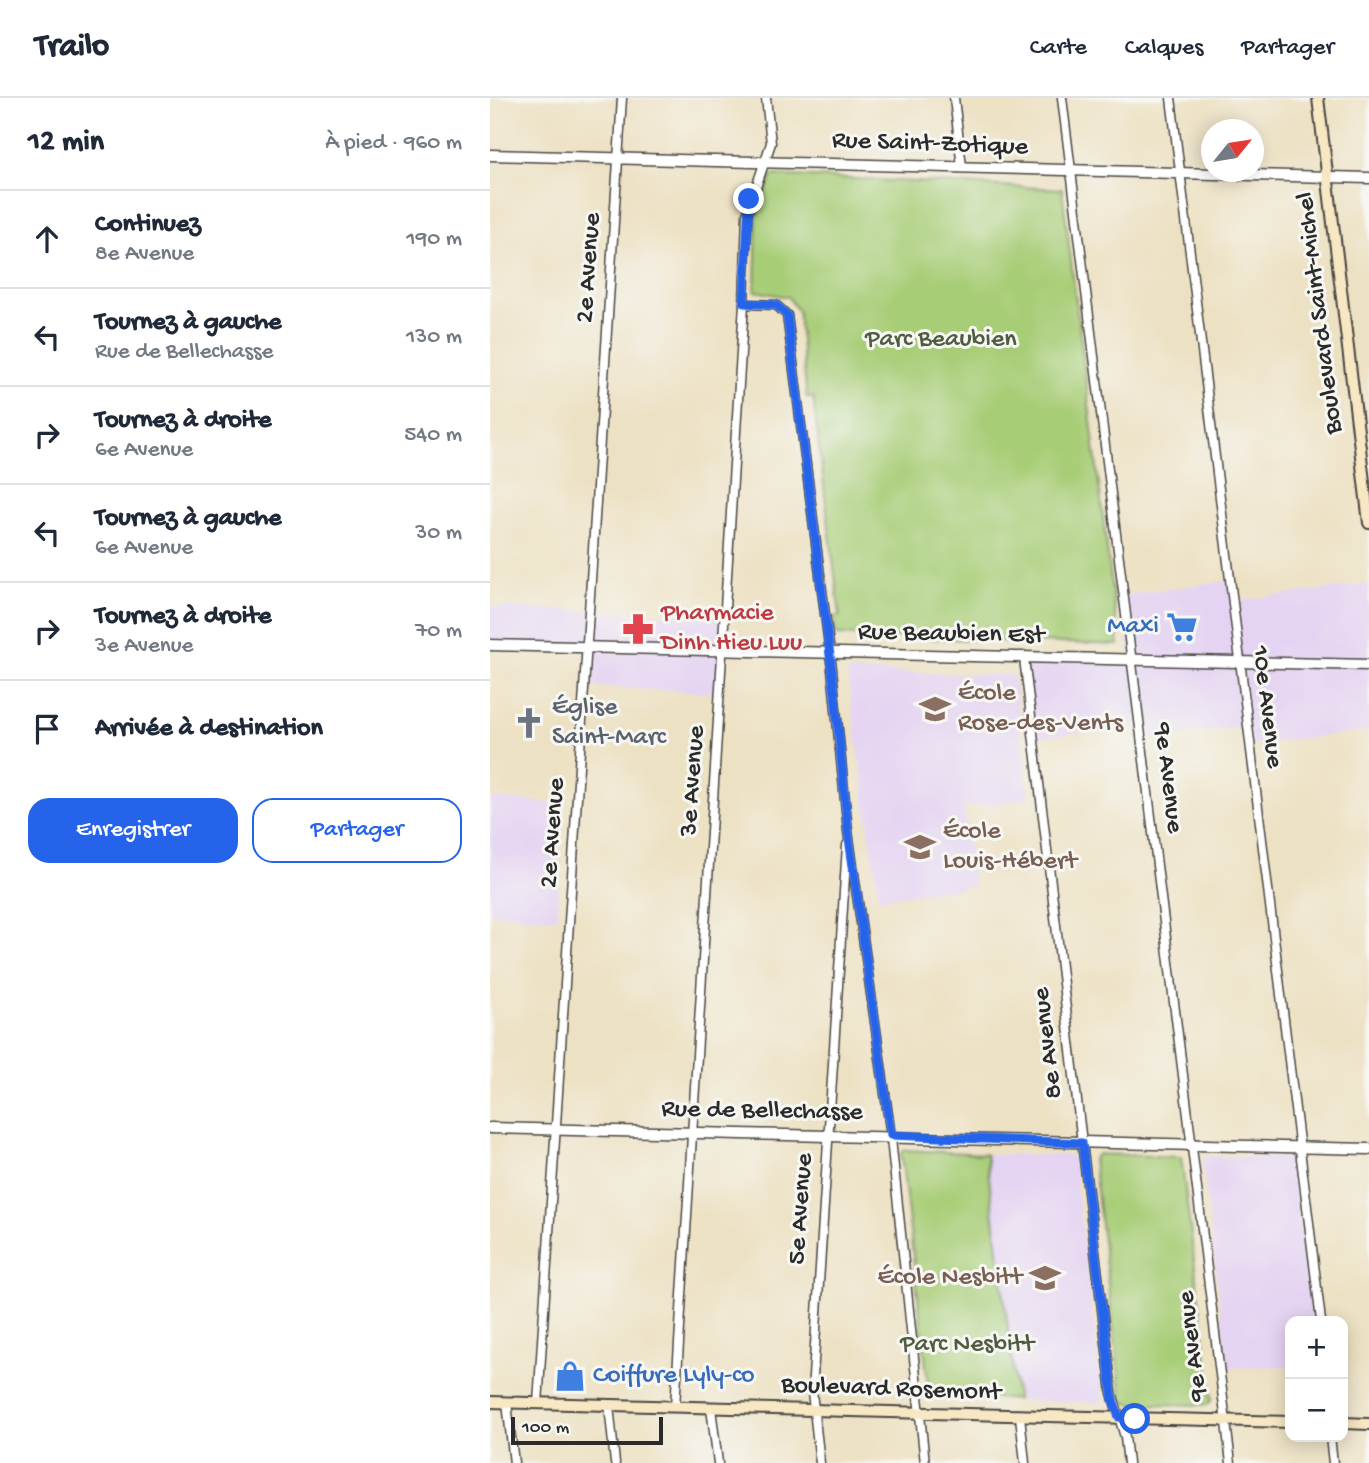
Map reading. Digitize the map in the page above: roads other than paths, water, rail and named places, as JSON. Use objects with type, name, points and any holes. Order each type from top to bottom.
[{"type":"main road","name":"Boulevard Saint-Michel","points":[[1318,98],[1369,523]]},
{"type":"main road","name":"Boulevard Rosemont","points":[[490,1402],[1285,1422]]},
{"type":"main road","points":[[1348,1423],[1369,1424]]},
{"type":"street","name":"2e Avenue","points":[[538,1404],[622,98]]},
{"type":"street","name":"3e Avenue","points":[[675,1407],[723,651],[747,214],[771,143],[766,98]]},
{"type":"street","points":[[954,98],[962,167]]},
{"type":"street","name":"9e Avenue","points":[[1062,98],[1231,1463]]},
{"type":"street","name":"10e Avenue","points":[[1171,98],[1238,662],[1320,1316]]},
{"type":"street","name":"Rue Saint-Zotique","points":[[490,155],[1369,178]]},
{"type":"street","points":[[744,303],[776,305],[787,315],[830,654],[848,831],[891,1135],[925,1463]]},
{"type":"street","name":"Rue Beaubien Est","points":[[490,645],[1369,665]]},
{"type":"street","name":"8e Avenue","points":[[1024,658],[1113,1400],[1128,1463]]},
{"type":"street","name":"5e Avenue","points":[[820,1463],[812,1392],[848,831]]},
{"type":"street","name":"Rue de Bellechasse","points":[[490,1128],[891,1135],[1082,1143],[1369,1149]]},
{"type":"street","points":[[507,1403],[514,1463]]},
{"type":"street","points":[[609,1405],[615,1463]]},
{"type":"street","points":[[711,1408],[718,1463]]},
{"type":"street","points":[[1020,1416],[1025,1463]]},
{"type":"street","points":[[1331,1442],[1333,1463]]},
{"type":"place","name":"Maxi","points":[[1182,627]]},
{"type":"place","name":"Pharmacie Dinh Hieu Luu","points":[[638,629]]},
{"type":"place","name":"École Rose-des-Vents","points":[[935,709]]},
{"type":"place","name":"Église Saint-Marc","points":[[529,723]]},
{"type":"place","name":"École Louis-Hébert","points":[[920,847]]},
{"type":"place","name":"École Nesbitt","points":[[1045,1278]]},
{"type":"place","name":"Coiffure Lyly-co","points":[[570,1376]]},
{"type":"park label","name":"Parc Beaubien","points":[[941,340]]},
{"type":"park label","name":"Parc Nesbitt","points":[[967,1345]]}]
